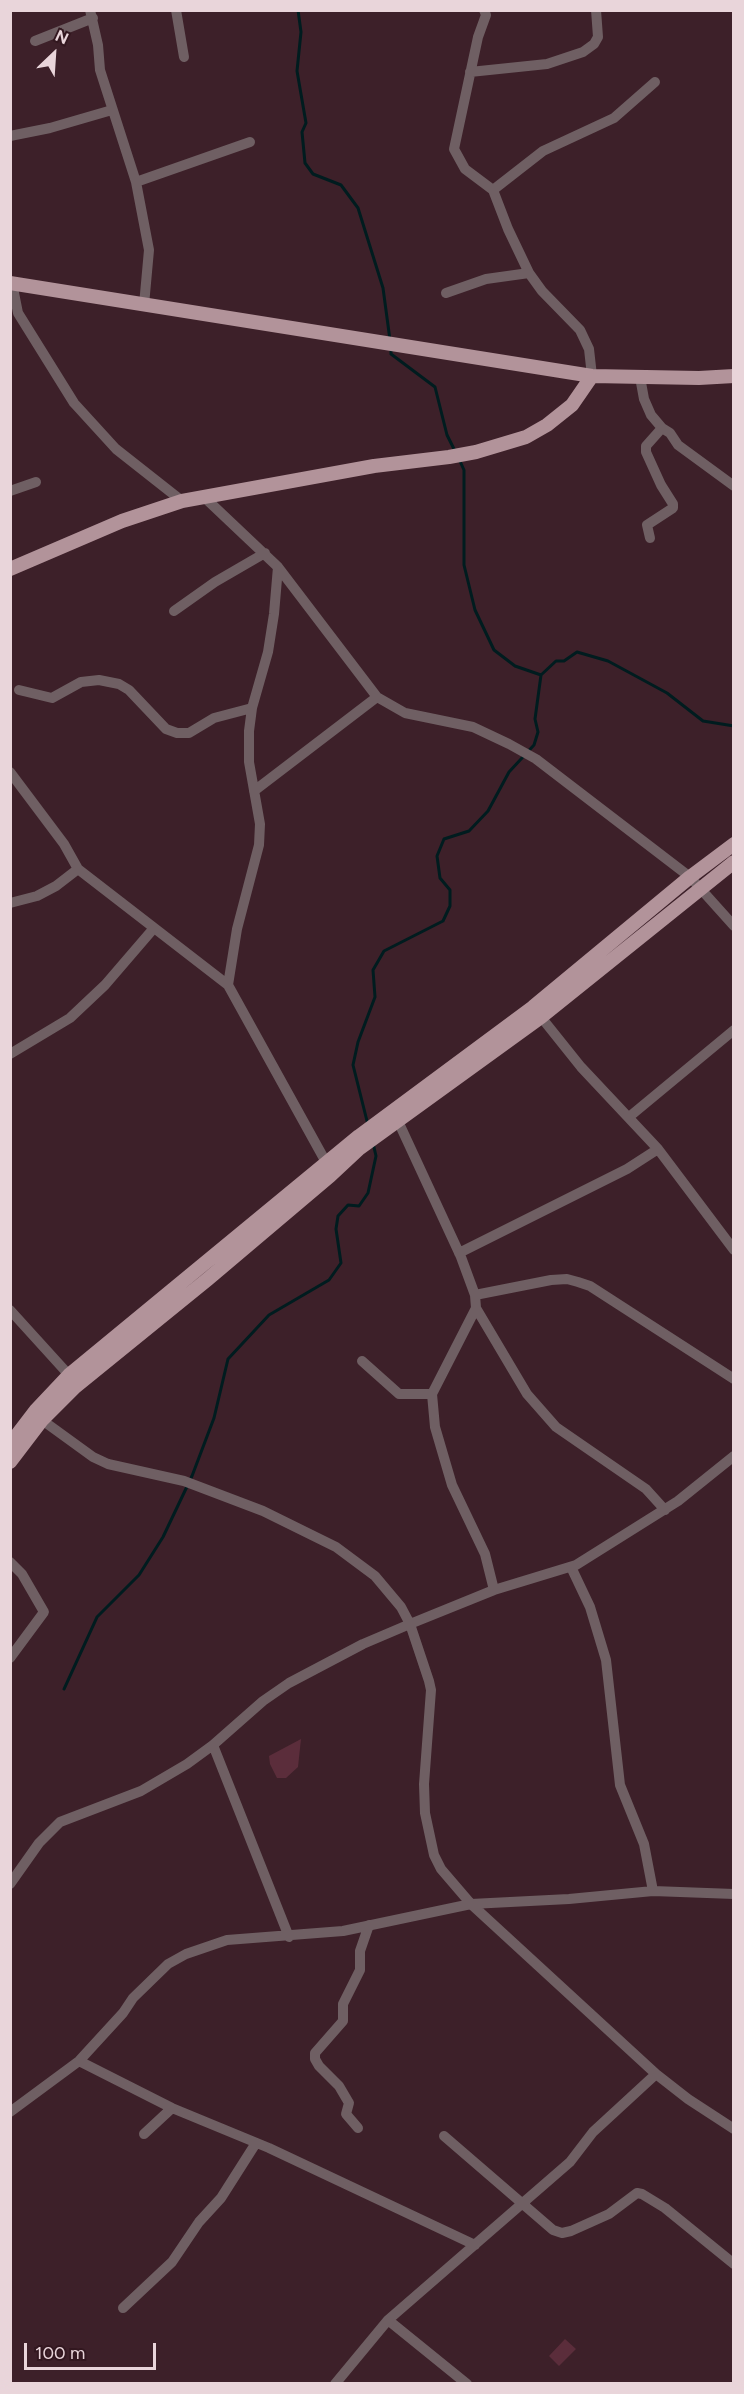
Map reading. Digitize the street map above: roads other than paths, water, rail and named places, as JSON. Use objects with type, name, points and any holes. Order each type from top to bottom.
[{"type":"main road","points":[[11,283],[398,343],[592,376],[734,376]]},
{"type":"main road","points":[[10,569],[122,521],[182,501],[374,466],[476,452],[526,437],[547,425],[572,405],[592,376]]},
{"type":"main road","points":[[383,1126],[398,1121],[690,877],[734,844]]},
{"type":"main road","points":[[10,1462],[42,1420],[75,1387],[327,1164],[541,1017],[734,862]]},
{"type":"main road","points":[[10,1444],[36,1410],[69,1375],[330,1176],[359,1142]]},
{"type":"street","points":[[176,10],[184,57]]},
{"type":"street","points":[[484,10],[486,15],[478,37],[454,149],[465,169],[493,190],[529,273],[542,291],[580,330],[589,348],[592,376]]},
{"type":"street","points":[[470,72],[547,64],[583,52],[594,44],[598,37],[596,10]]},
{"type":"street","points":[[35,41],[91,14],[100,70],[136,182],[149,250],[144,305]]},
{"type":"street","points":[[493,190],[543,151],[614,118],[655,82]]},
{"type":"street","points":[[10,136],[50,128],[112,110]]},
{"type":"street","points":[[136,182],[250,142]]},
{"type":"street","points":[[446,293],[486,279],[529,273]]},
{"type":"street","points":[[11,283],[18,313],[74,403],[116,449],[182,501]]},
{"type":"street","points":[[640,377],[644,399],[651,415],[662,428],[670,433],[678,445],[734,486]]},
{"type":"street","points":[[650,538],[647,525],[673,508],[646,452],[646,446],[662,428]]},
{"type":"street","points":[[10,491],[36,482]]},
{"type":"street","points":[[203,496],[278,567],[377,697],[405,713],[473,727],[536,759],[690,877],[734,926]]},
{"type":"street","points":[[174,611],[215,582],[264,553]]},
{"type":"street","points":[[228,985],[237,929],[259,845],[260,824],[249,762],[249,731],[252,708],[268,652],[278,567]]},
{"type":"street","points":[[19,690],[52,698],[81,682],[99,680],[118,684],[129,690],[166,729],[177,733],[189,732],[214,718],[252,708]]},
{"type":"street","points":[[254,791],[377,697]]},
{"type":"street","points":[[10,772],[64,844],[78,869],[228,985],[327,1164]]},
{"type":"street","points":[[10,903],[37,896],[56,886],[78,869]]},
{"type":"street","points":[[10,1054],[70,1018],[105,985],[154,927]]},
{"type":"street","points":[[541,1017],[580,1067],[657,1149],[734,1250]]},
{"type":"street","points":[[629,1118],[733,1033]]},
{"type":"street","points":[[398,1121],[459,1253],[475,1295],[476,1308],[526,1394],[556,1428],[646,1489],[665,1510]]},
{"type":"street","points":[[459,1253],[627,1169],[657,1149]]},
{"type":"street","points":[[475,1295],[551,1280],[567,1279],[578,1282],[590,1286],[734,1378]]},
{"type":"street","points":[[476,1308],[432,1394],[435,1427],[452,1485],[485,1554],[494,1590]]},
{"type":"street","points":[[10,1310],[69,1375]]},
{"type":"street","points":[[362,1361],[399,1394],[432,1394]]},
{"type":"street","points":[[42,1420],[82,1450],[108,1464],[183,1481],[263,1511],[336,1547],[375,1576],[401,1607],[410,1624],[431,1690],[424,1784],[425,1812],[430,1840],[441,1869],[471,1904],[656,2074],[734,2129]]},
{"type":"street","points":[[10,1884],[39,1843],[60,1822],[141,1791],[213,1745],[263,1701],[288,1683],[410,1624],[494,1590],[570,1567],[590,1558],[665,1510],[734,1456]]},
{"type":"street","points":[[10,1562],[22,1574],[44,1612],[10,1658]]},
{"type":"street","points":[[570,1567],[590,1607],[606,1660],[620,1785],[644,1844],[653,1891]]},
{"type":"street","points":[[213,1745],[289,1937]]},
{"type":"street","points":[[10,2112],[79,2061],[123,2013],[133,1998],[168,1964],[186,1954],[227,1940],[289,1937],[369,1925],[471,1904],[569,1899],[653,1891],[734,1894]]},
{"type":"street","points":[[358,2128],[346,2114],[348,2103],[339,2086],[319,2066],[315,2053],[343,2021],[343,2004],[360,1970],[360,1951],[369,1925]]},
{"type":"street","points":[[79,2061],[172,2108],[256,2143],[475,2245]]},
{"type":"street","points":[[334,2384],[388,2320],[570,2162],[593,2132],[656,2074]]},
{"type":"street","points":[[144,2134],[172,2108]]},
{"type":"street","points":[[444,2136],[546,2226],[562,2233],[609,2214],[637,2193],[642,2194],[665,2208],[734,2264]]},
{"type":"street","points":[[123,2308],[172,2262],[199,2222],[221,2198],[256,2143]]},
{"type":"street","points":[[388,2320],[467,2384]]},
{"type":"waterway","points":[[298,10],[301,32],[297,71],[306,123],[302,132],[305,163],[313,174],[341,185],[358,208],[383,288],[390,340]]},
{"type":"waterway","points":[[391,349],[391,354],[435,387],[447,435],[456,453]]},
{"type":"waterway","points":[[459,459],[464,470],[464,565],[475,610],[494,650],[515,666],[541,675],[556,661],[564,661],[577,652],[608,661],[667,693],[703,721],[734,726]]},
{"type":"waterway","points":[[368,1125],[353,1065],[358,1042],[375,997],[373,970],[384,951],[443,921],[450,906],[450,890],[440,878],[437,856],[444,839],[469,831],[488,811],[509,772],[534,745],[538,732],[535,719],[541,675]]},
{"type":"waterway","points":[[64,1689],[97,1617],[139,1575],[163,1537],[192,1476],[214,1418],[228,1359],[269,1315],[329,1280],[341,1263],[336,1229],[338,1216],[348,1205],[359,1206],[368,1193],[376,1156],[373,1143]]}]
